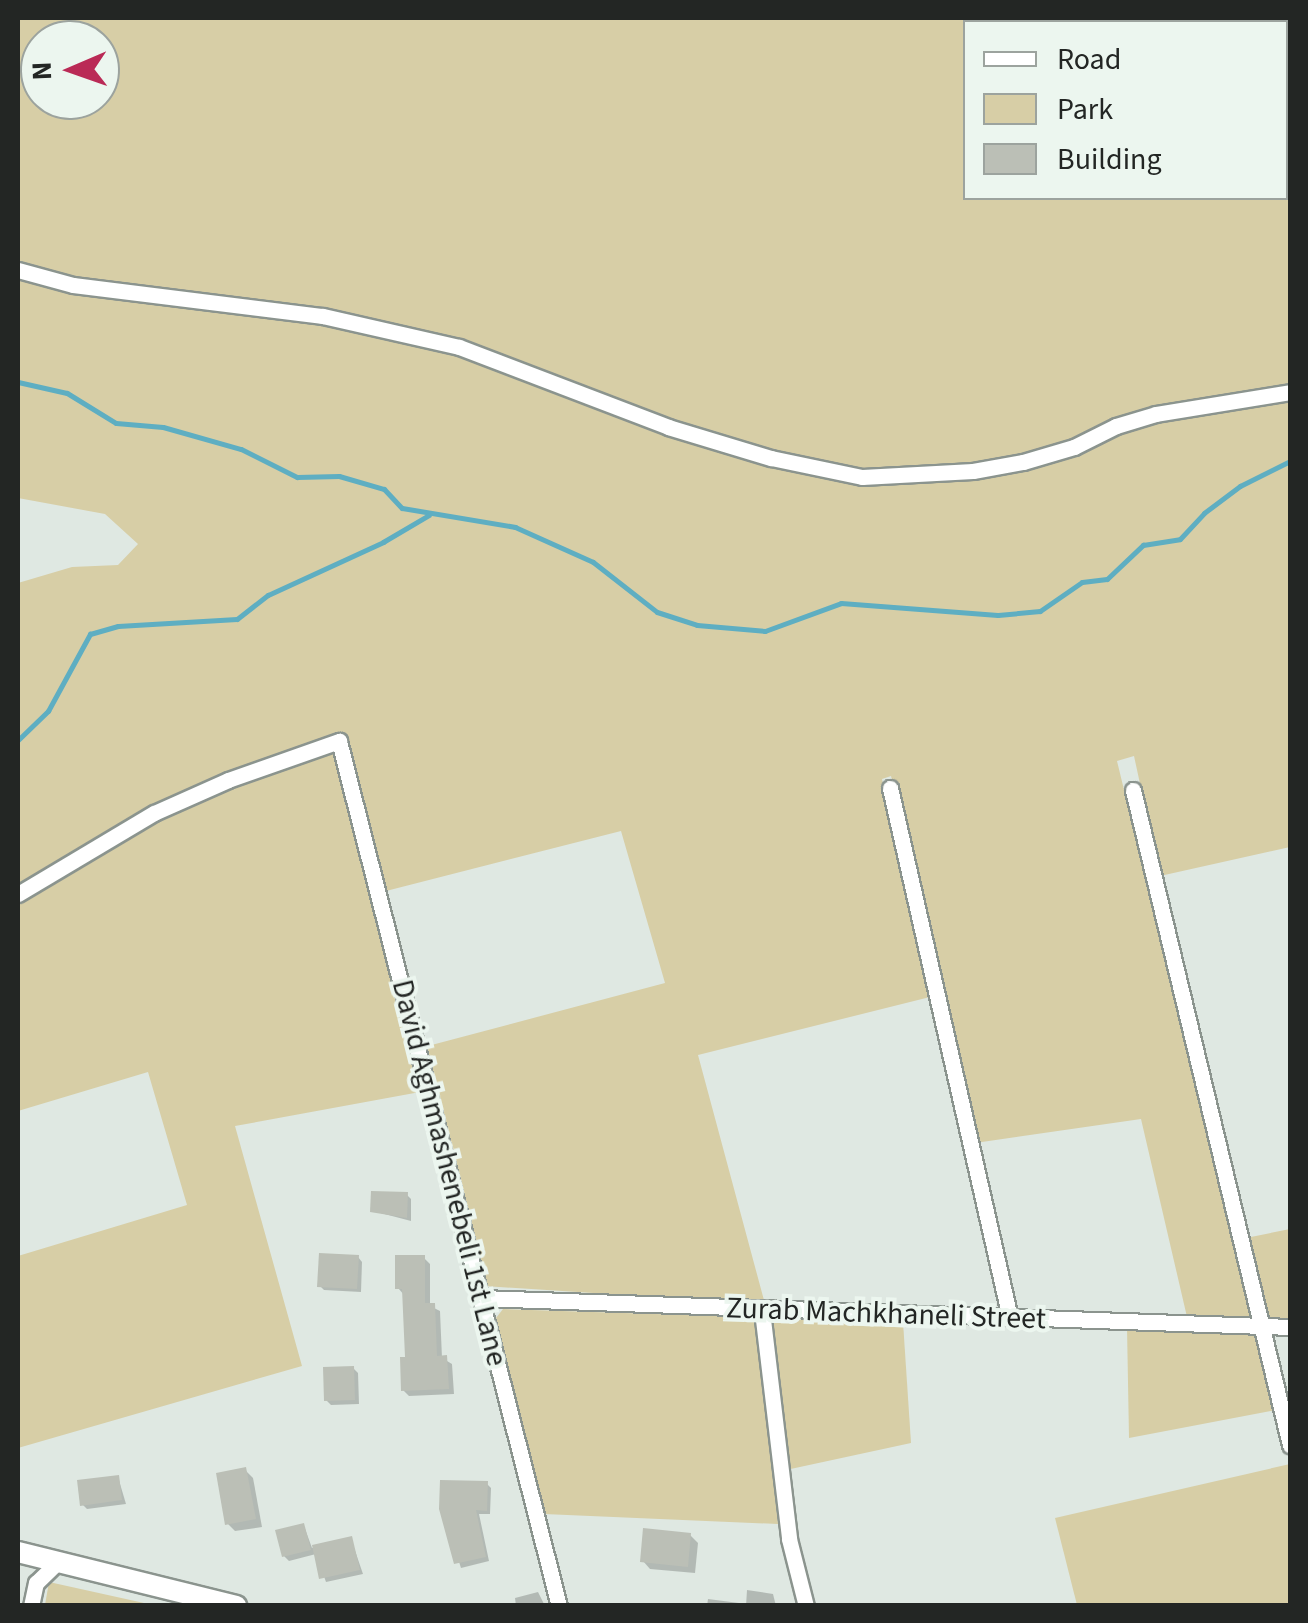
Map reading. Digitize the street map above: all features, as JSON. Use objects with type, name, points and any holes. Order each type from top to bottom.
[{"type":"street","points":[[18,270],[73,285],[323,316],[459,346],[668,426],[772,458],[862,477],[973,471],[1023,462],[1074,447],[1116,426],[1156,414],[1290,392]]},
{"type":"street","name":"David Aghmashenebeli 1st Lane","points":[[18,894],[154,813],[228,780],[339,741],[559,1606]]},
{"type":"street","points":[[890,788],[1010,1318]]},
{"type":"street","points":[[1133,790],[1290,1444]]},
{"type":"street","name":"Zurab Machkhaneli Street","points":[[481,1298],[762,1311],[1290,1326]]},
{"type":"street","points":[[762,1311],[789,1540],[806,1606]]},
{"type":"street","points":[[18,1552],[236,1606]]},
{"type":"street","points":[[31,1606],[36,1583],[58,1562]]},
{"type":"green space","points":[[18,18],[1290,18],[1290,847],[1160,876],[1134,756],[1117,761],[1252,1318],[1187,1317],[1141,1119],[975,1143],[891,776],[882,779],[930,997],[698,1055],[765,1304],[469,1285],[420,1092],[235,1126],[302,1366],[18,1448],[18,1256],[187,1205],[148,1072],[18,1111],[18,583],[72,567],[118,565],[138,544],[105,514],[18,498]],"holes":[[[621,831],[665,983],[424,1047],[386,891]]]},
{"type":"green space","points":[[1290,1229],[1290,1320],[1268,1320],[1246,1238]]},
{"type":"green space","points":[[503,1309],[749,1317],[757,1323],[778,1524],[544,1514],[496,1318]]},
{"type":"green space","points":[[771,1319],[903,1322],[911,1443],[786,1470]]},
{"type":"green space","points":[[1127,1327],[1257,1331],[1276,1410],[1129,1438]]},
{"type":"green space","points":[[1290,1464],[1290,1605],[1077,1605],[1055,1518]]},
{"type":"green space","points":[[49,1582],[153,1605],[45,1605]]},
{"type":"building","points":[[371,1191],[408,1192],[407,1218],[370,1212]]},
{"type":"building","points":[[319,1253],[359,1255],[357,1289],[317,1287]]},
{"type":"building","points":[[395,1255],[425,1255],[425,1303],[435,1303],[437,1356],[447,1355],[449,1389],[401,1391],[400,1357],[405,1357],[402,1289],[395,1289]]},
{"type":"building","points":[[354,1366],[355,1400],[324,1401],[323,1367]]},
{"type":"building","points":[[246,1467],[256,1519],[225,1525],[216,1473]]},
{"type":"building","points":[[119,1475],[122,1500],[80,1506],[77,1480]]},
{"type":"building","points":[[440,1480],[488,1481],[487,1511],[476,1510],[486,1557],[454,1564],[439,1509]]},
{"type":"building","points":[[304,1523],[311,1550],[282,1557],[275,1530]]},
{"type":"building","points":[[643,1528],[691,1533],[688,1567],[640,1562]]},
{"type":"building","points":[[352,1536],[360,1570],[319,1579],[312,1545]]},
{"type":"waterway","points":[[18,382],[67,393],[116,423],[163,427],[241,449],[297,477],[339,476],[384,489],[402,508],[515,527],[593,562],[657,612],[697,625],[765,631],[841,603],[998,615],[1040,611],[1082,582],[1107,579],[1143,545],[1180,539],[1204,513],[1240,486],[1290,461]]},
{"type":"waterway","points":[[18,740],[48,711],[90,634],[118,626],[237,619],[268,595],[383,542],[429,515]]}]
